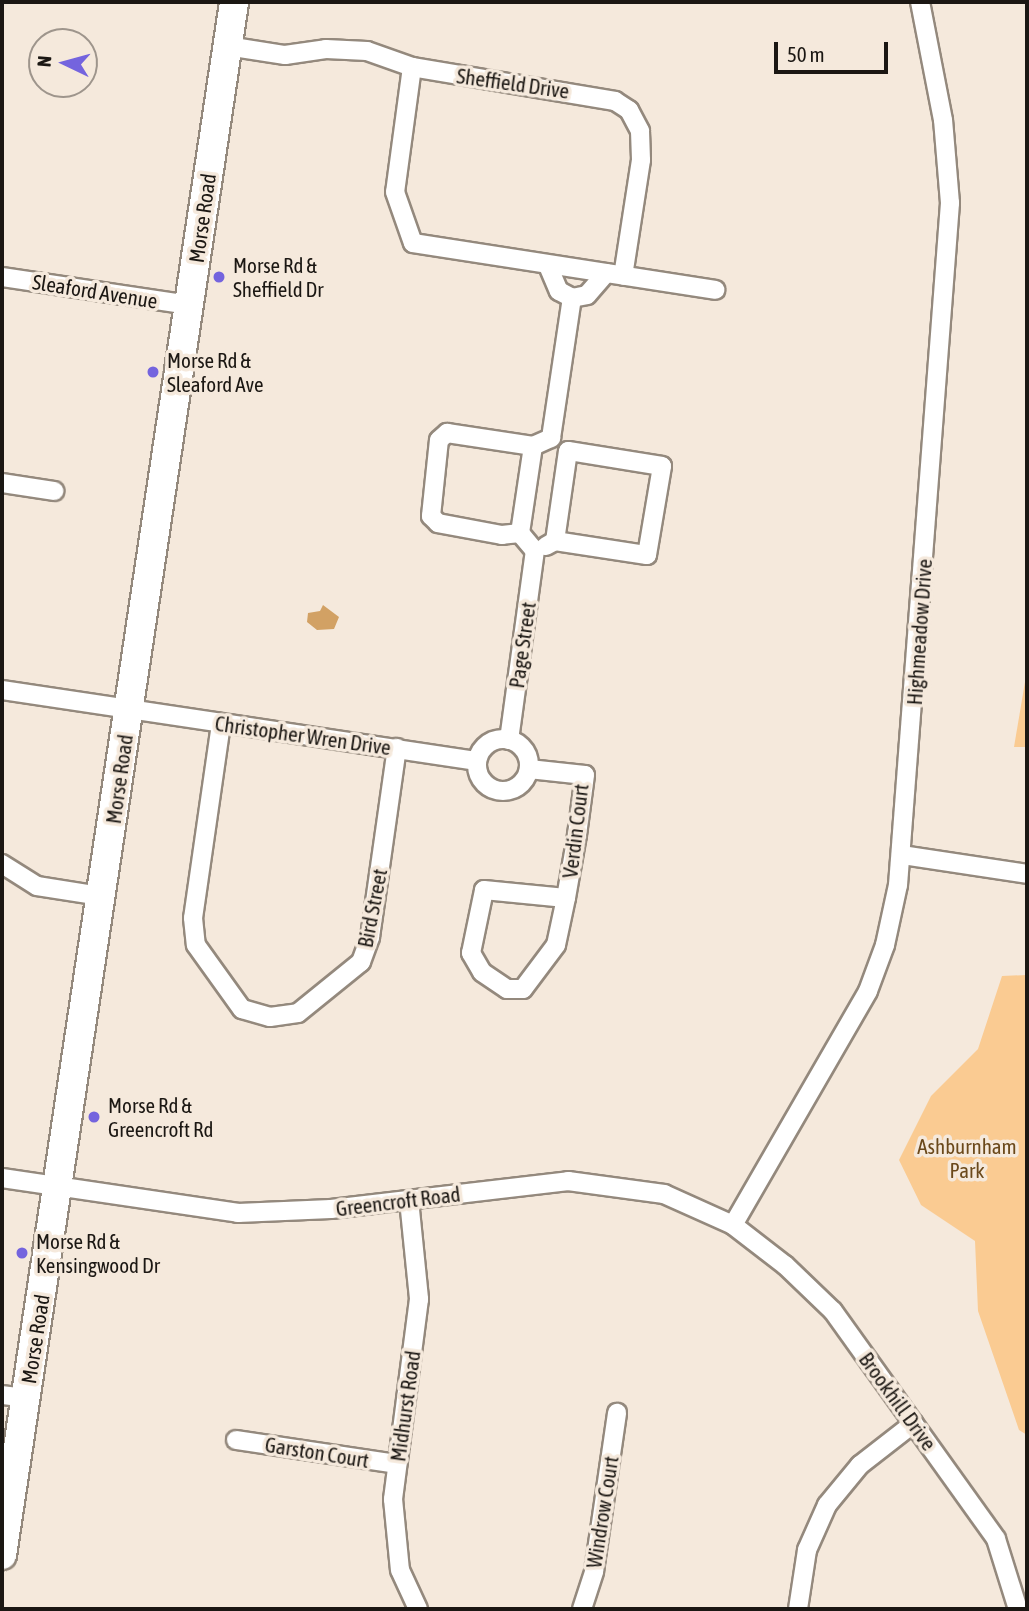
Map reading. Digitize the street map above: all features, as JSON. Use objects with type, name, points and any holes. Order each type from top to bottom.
[{"type":"main road","name":"Morse Road","points":[[2,1555],[14,1396],[58,1187],[234,2]]},
{"type":"street","name":"Highmeadow Drive","points":[[733,1225],[868,990],[885,946],[902,855],[950,202],[943,120],[920,2]]},
{"type":"street","name":"Sheffield Drive","points":[[227,46],[285,55],[326,49],[367,51],[412,66],[600,96],[629,110],[640,131],[640,160],[615,275]]},
{"type":"street","points":[[412,66],[395,192],[413,243],[549,268],[715,290]]},
{"type":"street","points":[[549,268],[559,291],[572,298]]},
{"type":"street","points":[[572,298],[599,287],[615,275]]},
{"type":"street","name":"Sleaford Avenue","points":[[2,277],[189,305]]},
{"type":"street","points":[[551,438],[572,298]]},
{"type":"street","points":[[520,533],[502,535],[438,523],[429,507],[439,440],[447,433],[533,446],[551,438]]},
{"type":"street","points":[[533,446],[520,533],[535,551],[555,541],[647,555],[662,466],[568,451],[551,438]]},
{"type":"street","points":[[555,541],[568,451]]},
{"type":"street","points":[[2,483],[54,491]]},
{"type":"street","name":"Page Street","points":[[509,740],[535,551]]},
{"type":"street","name":"Christopher Wren Drive","points":[[2,690],[477,761]]},
{"type":"street","name":"Bird Street","points":[[221,724],[193,918],[196,945],[242,1009],[270,1017],[298,1013],[361,962],[370,937],[397,748]]},
{"type":"street","points":[[509,740],[522,747],[529,769],[516,789],[499,792],[480,777],[477,761],[485,746],[509,740]]},
{"type":"street","name":"Verdin Court","points":[[529,769],[585,775],[566,898],[556,945],[523,989],[507,989],[482,972],[471,953],[484,890],[566,898]]},
{"type":"street","points":[[902,855],[1027,874]]},
{"type":"street","points":[[2,864],[37,886],[101,897]]},
{"type":"street","name":"Greencroft Road","points":[[2,1178],[238,1213],[409,1200],[568,1181],[664,1194],[733,1225]]},
{"type":"street","name":"Midhurst Road","points":[[409,1200],[419,1299],[393,1499],[394,1540],[400,1570],[418,1609]]},
{"type":"street","name":"Brookhill Drive","points":[[733,1225],[785,1265],[833,1311],[996,1539],[1018,1609]]},
{"type":"street","name":"Windrow Court","points":[[582,1609],[594,1571],[617,1413]]},
{"type":"street","points":[[798,1609],[807,1550],[827,1505],[860,1465],[914,1423]]},
{"type":"street","name":"Garston Court","points":[[236,1440],[397,1464]]},
{"type":"green space","points":[[1027,670],[1027,747],[1014,747]]},
{"type":"green space","name":"Ashburnham Park","points":[[1027,975],[1027,1435],[1019,1430],[978,1311],[975,1241],[921,1205],[899,1160],[931,1096],[978,1049],[1002,976]]},
{"type":"shaded area","points":[[323,605],[339,617],[334,629],[317,630],[307,622],[308,613],[320,611]]},
{"type":"place","name":"Morse Rd & Sheffield Dr","points":[[219,277]]},
{"type":"place","name":"Morse Rd & Sleaford Ave","points":[[153,372]]},
{"type":"place","name":"Morse Rd & Greencroft Rd","points":[[94,1117]]},
{"type":"place","name":"Morse Rd & Kensingwood Dr","points":[[22,1253]]}]
